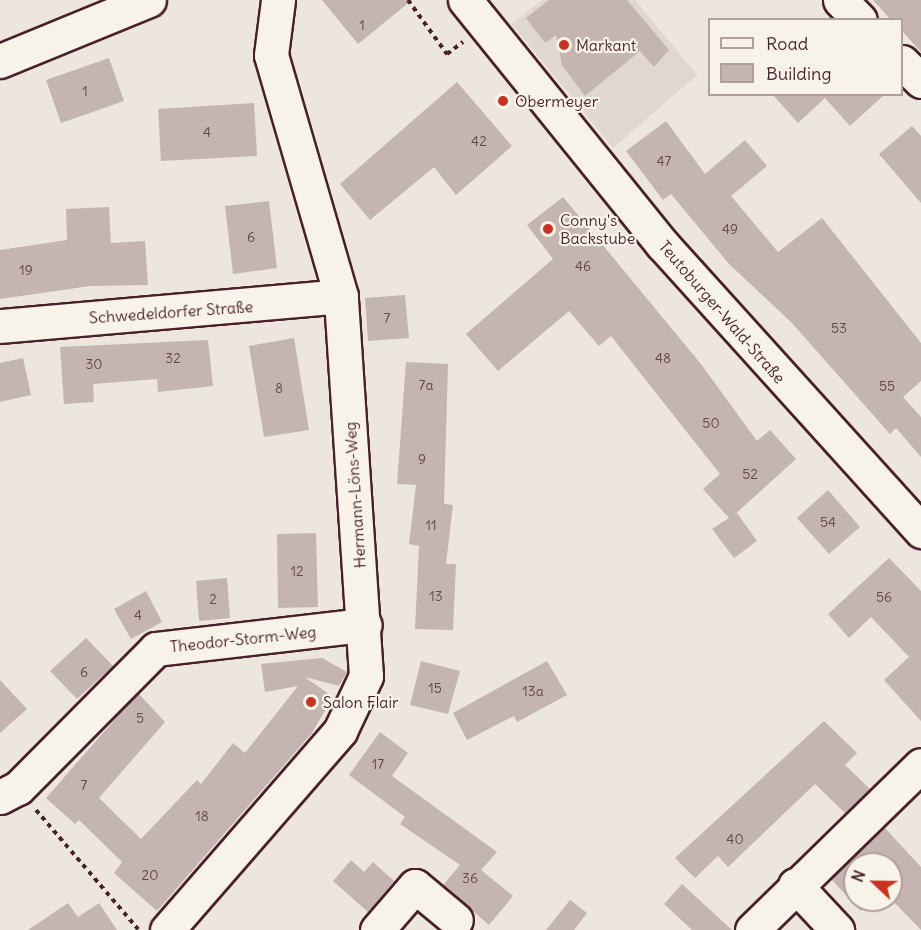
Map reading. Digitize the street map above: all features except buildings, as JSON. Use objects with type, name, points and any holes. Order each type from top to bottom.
[{"type":"street","points":[[0,61],[149,0]]},
{"type":"street","points":[[840,0],[858,18]]},
{"type":"street","name":"Hermann-Löns-Weg","points":[[167,930],[340,731],[366,676],[365,625],[341,296],[262,56],[272,1]]},
{"type":"street","name":"Teutoburger-Wald-Straße","points":[[475,12],[662,244],[921,531]]},
{"type":"street","points":[[903,63],[921,81]]},
{"type":"street","name":"Schwedeldorfer Straße","points":[[0,326],[341,296]]},
{"type":"street","name":"Theodor-Storm-Weg","points":[[9,793],[156,649],[365,625]]},
{"type":"street","points":[[752,930],[795,885],[921,765]]},
{"type":"street","points":[[377,930],[415,885],[457,927]]},
{"type":"street","points":[[795,885],[837,930]]},
{"type":"path","points":[[408,0],[447,54],[475,12]]},
{"type":"path","points":[[9,793],[139,930]]},
{"type":"shaded area","points":[[542,0],[635,0],[697,75],[613,148],[512,24]]},
{"type":"place","name":"Markant","points":[[564,45]]},
{"type":"place","name":"Obermeyer","points":[[503,101]]},
{"type":"place","name":"Conny's Backstube","points":[[548,229]]},
{"type":"place","name":"Salon Flair","points":[[311,702]]}]
